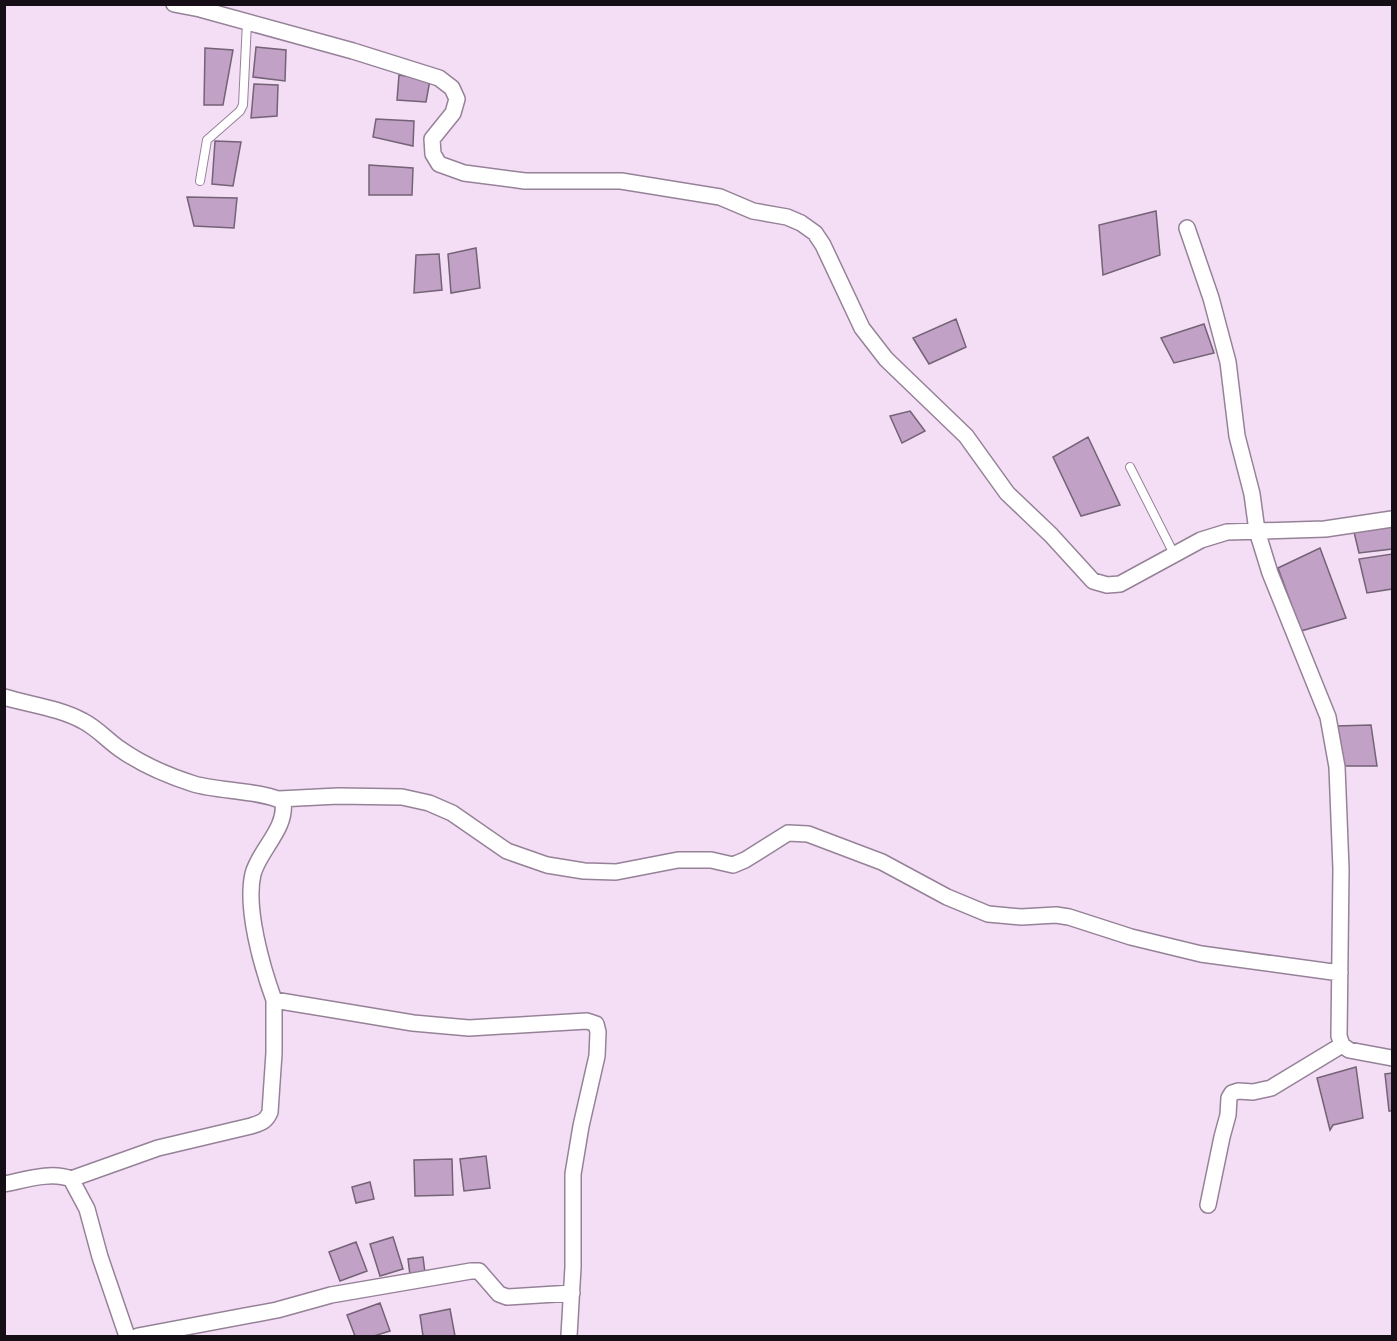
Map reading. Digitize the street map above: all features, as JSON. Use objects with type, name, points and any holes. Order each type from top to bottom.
[{"type":"street","points":[[174,4],[199,7],[439,78],[452,88],[458,99],[453,113],[432,139],[433,154],[439,164],[464,172],[525,181],[621,181],[720,197],[753,211],[787,217],[801,223],[815,233],[823,245],[862,328],[886,359],[966,436],[1007,493],[1052,534],[1094,581],[1107,585],[1120,584],[1201,540],[1227,532],[1325,529],[1392,519]]},
{"type":"street","points":[[1187,228],[1211,298],[1228,362],[1237,436],[1252,494],[1257,531],[1270,573],[1328,717],[1337,778],[1341,869],[1340,1036],[1342,1046],[1349,1050],[1392,1058]]},
{"type":"street","points":[[4,697],[60,711],[84,721],[141,762],[195,785],[279,799],[338,796],[402,797],[429,803],[452,813],[507,851],[547,865],[584,871],[616,872],[678,860],[711,860],[734,865],[788,833],[808,834],[882,862],[947,897],[988,914],[1069,917],[1131,937],[1201,954],[1340,973]]},
{"type":"street","points":[[71,1179],[158,1148],[251,1126],[267,1119],[270,1112],[274,1053],[274,1000],[263,971],[254,920],[252,890],[254,872],[279,826],[284,807],[283,802],[279,799]]},
{"type":"street","points":[[274,1000],[413,1023],[469,1028],[587,1021],[596,1024],[597,1056],[573,1174],[572,1293],[569,1336]]},
{"type":"street","points":[[1208,1205],[1228,1116],[1229,1098],[1232,1093],[1262,1091],[1271,1088],[1342,1046]]},
{"type":"street","points":[[4,1184],[62,1175],[71,1179],[87,1209],[100,1257],[127,1336]]},
{"type":"street","points":[[138,1336],[277,1310],[331,1296],[471,1271],[479,1271],[499,1294],[507,1297],[572,1293]]},
{"type":"lane","points":[[200,182],[207,140],[240,111],[243,105],[247,22]]},
{"type":"lane","points":[[1130,467],[1174,554]]},
{"type":"building","points":[[256,47],[286,50],[285,81],[253,77]]},
{"type":"building","points":[[205,48],[233,50],[223,105],[204,105]]},
{"type":"building","points":[[399,75],[430,80],[426,102],[397,100]]},
{"type":"building","points":[[254,84],[278,85],[277,116],[251,118]]},
{"type":"building","points":[[376,119],[414,121],[413,146],[373,137]]},
{"type":"building","points":[[215,141],[241,142],[233,186],[212,184]]},
{"type":"building","points":[[369,165],[413,168],[412,195],[369,195]]},
{"type":"building","points":[[187,197],[237,198],[234,228],[194,226]]},
{"type":"building","points":[[1156,211],[1160,255],[1103,275],[1099,225]]},
{"type":"building","points":[[476,248],[480,288],[451,293],[448,254]]},
{"type":"building","points":[[439,254],[442,290],[414,293],[416,255]]},
{"type":"building","points":[[956,319],[966,347],[929,364],[913,338]]},
{"type":"building","points":[[1204,324],[1214,353],[1174,363],[1161,338]]},
{"type":"building","points":[[910,411],[925,431],[902,443],[890,416]]},
{"type":"building","points":[[1088,437],[1120,505],[1081,516],[1053,457]]},
{"type":"building","points":[[1392,526],[1392,549],[1359,553],[1354,532]]},
{"type":"building","points":[[1320,548],[1346,618],[1301,631],[1278,568]]},
{"type":"building","points":[[1392,554],[1392,589],[1367,593],[1359,559]]},
{"type":"building","points":[[1371,725],[1377,766],[1343,766],[1336,726]]},
{"type":"building","points":[[1356,1067],[1363,1118],[1333,1125],[1330,1130],[1317,1078]]},
{"type":"building","points":[[1392,1073],[1392,1111],[1389,1111],[1385,1074]]},
{"type":"building","points":[[486,1156],[490,1188],[464,1191],[460,1159]]},
{"type":"building","points":[[452,1159],[453,1195],[415,1196],[414,1160]]},
{"type":"building","points":[[370,1182],[374,1199],[356,1203],[352,1187]]},
{"type":"building","points":[[393,1237],[403,1269],[380,1276],[370,1244]]},
{"type":"building","points":[[356,1242],[367,1271],[340,1281],[329,1252]]},
{"type":"building","points":[[423,1257],[425,1273],[410,1275],[408,1259]]},
{"type":"building","points":[[380,1303],[390,1331],[374,1336],[355,1336],[347,1315]]},
{"type":"building","points":[[450,1309],[455,1336],[423,1336],[420,1315]]}]
